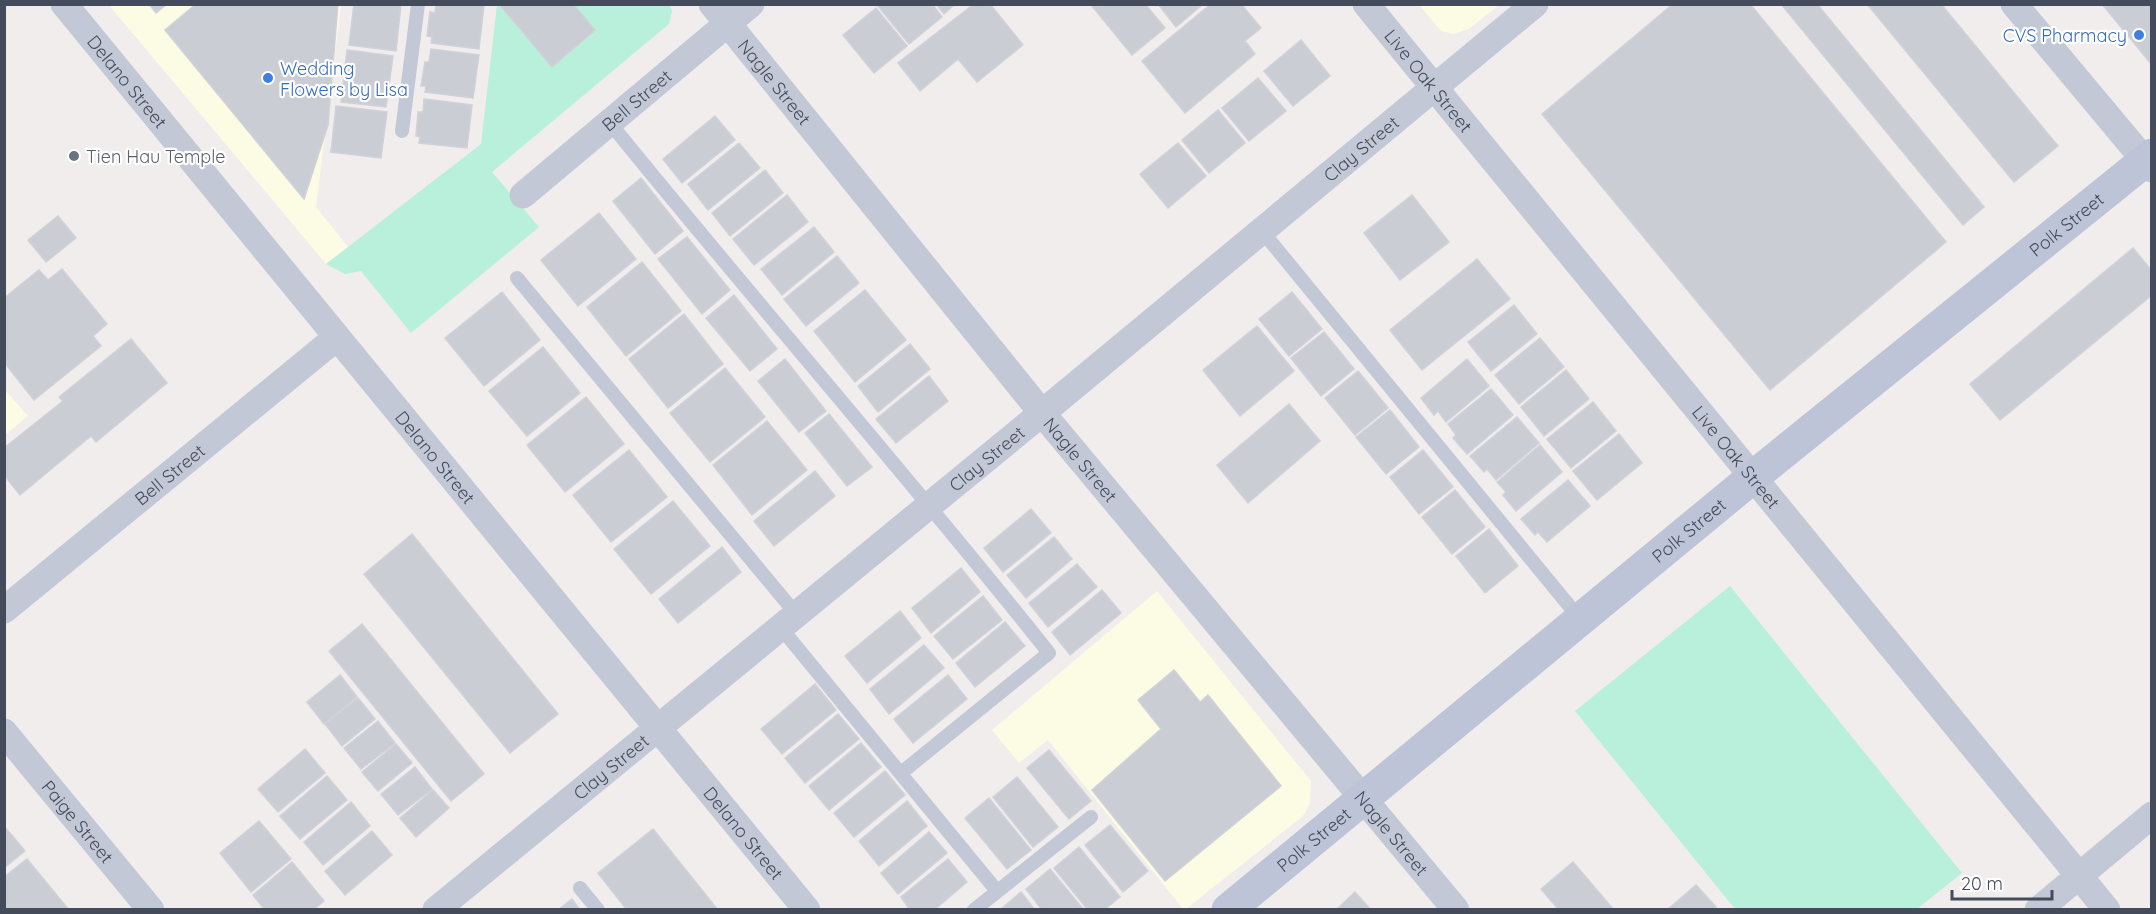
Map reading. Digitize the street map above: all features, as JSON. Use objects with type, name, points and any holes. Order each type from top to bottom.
[{"type":"main road","name":"Polk Street","points":[[1228,909],[1753,477],[2149,162]]},
{"type":"street","name":"Delano Street","points":[[64,4],[807,909]]},
{"type":"street","name":"Bell Street","points":[[523,195],[610,123],[720,14],[751,4]]},
{"type":"street","name":"Live Oak Street","points":[[1366,4],[2107,909]]},
{"type":"street","name":"Clay Street","points":[[436,909],[931,505],[1535,4]]},
{"type":"street","points":[[2014,4],[2149,162]]},
{"type":"street","name":"Nagle Street","points":[[720,14],[1042,413],[1456,909]]},
{"type":"street","name":"Bell Street","points":[[4,610],[336,338]]},
{"type":"street","name":"Paige Street","points":[[4,732],[151,909]]},
{"type":"street","points":[[2038,909],[2151,815]]},
{"type":"lane","points":[[402,131],[418,4]]},
{"type":"lane","points":[[610,123],[880,450],[931,505],[1048,652],[901,773]]},
{"type":"lane","points":[[1262,231],[1580,619]]},
{"type":"lane","points":[[517,278],[789,621],[901,773],[997,891]]},
{"type":"lane","points":[[974,909],[1091,817]]},
{"type":"lane","points":[[580,888],[598,909]]},
{"type":"shaded area","name":"Wedding Flowers by Lisa","points":[[109,5],[341,5],[316,207],[349,248],[326,264]]},
{"type":"shaded area","points":[[1419,5],[1499,5],[1469,29],[1453,34],[1441,31]]},
{"type":"shaded area","points":[[4,389],[28,416],[5,435],[4,435]]},
{"type":"shaded area","points":[[1157,591],[1311,781],[1310,803],[1303,816],[1186,909],[1183,909],[1048,740],[1019,763],[992,730]]},
{"type":"green space","points":[[497,5],[670,5],[672,11],[669,24],[492,172],[539,227],[411,333],[361,271],[345,274],[326,264],[481,144]]},
{"type":"green space","points":[[1730,586],[1962,873],[1917,909],[1735,909],[1575,711]]},
{"type":"building","points":[[149,4],[167,4],[156,13]]},
{"type":"building","name":"Wedding Flowers by Lisa","points":[[196,4],[338,4],[328,125],[304,199],[165,30]]},
{"type":"building","points":[[354,4],[401,4],[396,51],[349,45]]},
{"type":"building","points":[[436,4],[484,5],[479,49],[431,43],[432,37],[427,36],[430,12],[435,13]]},
{"type":"building","points":[[499,4],[573,4],[595,30],[552,67]]},
{"type":"building","points":[[880,4],[932,4],[942,17],[909,44],[878,6]]},
{"type":"building","points":[[936,4],[955,4],[944,14]]},
{"type":"building","points":[[974,4],[990,4],[1023,45],[977,82],[958,59],[920,91],[898,63]]},
{"type":"building","points":[[1145,4],[1165,28],[1132,55],[1092,6]]},
{"type":"building","points":[[1158,4],[1203,4],[1176,27]]},
{"type":"building","points":[[1211,4],[1241,4],[1261,28],[1245,41],[1255,54],[1185,113],[1142,61]]},
{"type":"building","points":[[1673,4],[1750,4],[1946,242],[1770,390],[1542,114]]},
{"type":"building","points":[[1781,4],[1817,4],[1984,207],[1963,225]]},
{"type":"building","points":[[1867,4],[1941,4],[2058,146],[2014,182]]},
{"type":"building","name":"CVS Pharmacy","points":[[2102,4],[2152,4],[2152,65]]},
{"type":"building","points":[[876,8],[907,46],[874,73],[843,35]]},
{"type":"building","points":[[1301,40],[1330,76],[1293,106],[1264,71]]},
{"type":"building","points":[[431,49],[479,55],[473,98],[425,92],[426,86],[421,86],[425,62],[429,62]]},
{"type":"building","points":[[347,50],[393,56],[386,107],[341,102]]},
{"type":"building","points":[[1258,78],[1286,111],[1249,141],[1222,108]]},
{"type":"building","points":[[424,99],[472,105],[467,148],[419,143],[420,137],[416,136],[418,112],[423,112]]},
{"type":"building","points":[[336,106],[387,112],[381,158],[331,152]]},
{"type":"building","points":[[1218,110],[1245,143],[1209,173],[1182,140]]},
{"type":"building","points":[[715,116],[735,140],[682,183],[663,159]]},
{"type":"building","points":[[739,143],[760,168],[708,210],[688,184]]},
{"type":"building","points":[[1178,143],[1206,176],[1168,208],[1140,174]]},
{"type":"building","points":[[765,170],[783,193],[730,236],[712,213]]},
{"type":"building","points":[[641,178],[683,231],[655,254],[613,201]]},
{"type":"building","points":[[787,195],[808,222],[754,265],[733,239]]},
{"type":"building","points":[[1412,195],[1449,242],[1400,280],[1364,233]]},
{"type":"building","points":[[599,213],[636,259],[578,306],[541,260]]},
{"type":"building","points":[[58,216],[76,238],[46,262],[28,240]]},
{"type":"building","points":[[814,227],[834,252],[782,295],[761,269]]},
{"type":"building","points":[[687,237],[730,290],[702,314],[658,259]]},
{"type":"building","points":[[2133,248],[2152,271],[2152,295],[2000,420],[1970,384]]},
{"type":"building","points":[[837,256],[859,283],[806,326],[784,299]]},
{"type":"building","points":[[1477,259],[1510,299],[1422,370],[1390,330]]},
{"type":"building","points":[[642,262],[681,311],[626,356],[587,307]]},
{"type":"building","points":[[62,269],[107,324],[93,336],[101,346],[34,400],[4,362],[4,298],[39,270],[48,280]]},
{"type":"building","points":[[865,290],[906,340],[855,382],[814,331]]},
{"type":"building","points":[[502,292],[540,340],[484,386],[445,338]]},
{"type":"building","points":[[1292,292],[1322,329],[1289,356],[1259,319]]},
{"type":"building","points":[[734,295],[777,349],[750,371],[706,318]]},
{"type":"building","points":[[1514,305],[1537,334],[1491,371],[1468,342]]},
{"type":"building","points":[[684,314],[723,364],[668,408],[629,359]]},
{"type":"building","points":[[1257,326],[1294,371],[1240,416],[1203,370]]},
{"type":"building","points":[[1324,332],[1354,369],[1321,396],[1291,358]]},
{"type":"building","points":[[1540,338],[1564,367],[1519,404],[1495,375]]},
{"type":"building","points":[[131,339],[167,383],[96,442],[91,436],[20,495],[4,475],[4,448],[63,401],[59,397]]},
{"type":"building","points":[[910,344],[930,369],[878,412],[858,386]]},
{"type":"building","points":[[543,347],[580,393],[527,436],[489,391]]},
{"type":"building","points":[[785,359],[826,411],[799,432],[758,381]]},
{"type":"building","points":[[1467,359],[1489,386],[1446,422],[1438,411],[1434,415],[1421,398]]},
{"type":"building","points":[[725,368],[765,417],[710,462],[670,413]]},
{"type":"building","points":[[1566,370],[1589,399],[1544,436],[1521,407]]},
{"type":"building","points":[[1358,371],[1388,408],[1355,435],[1325,398]]},
{"type":"building","points":[[929,376],[948,401],[896,443],[876,419]]},
{"type":"building","points":[[1491,389],[1513,415],[1467,454],[1453,438],[1456,435],[1448,424]]},
{"type":"building","points":[[586,397],[624,444],[565,492],[527,445]]},
{"type":"building","points":[[1593,402],[1616,431],[1571,468],[1547,439]]},
{"type":"building","points":[[1289,404],[1320,441],[1248,503],[1217,465]]},
{"type":"building","points":[[1390,410],[1419,447],[1386,474],[1356,437]]},
{"type":"building","points":[[829,414],[872,467],[847,486],[805,433]]},
{"type":"building","points":[[1517,417],[1539,443],[1496,480],[1487,469],[1484,472],[1470,456]]},
{"type":"building","points":[[767,421],[807,470],[752,515],[713,465]]},
{"type":"building","points":[[1619,434],[1642,463],[1597,500],[1573,471]]},
{"type":"building","points":[[1540,445],[1562,472],[1516,511],[1503,495],[1506,492],[1497,482]]},
{"type":"building","points":[[629,450],[667,497],[611,542],[573,495]]},
{"type":"building","points":[[1423,450],[1453,487],[1419,514],[1390,477]]},
{"type":"building","points":[[815,471],[835,496],[774,546],[754,521]]},
{"type":"building","points":[[1568,480],[1590,506],[1547,542],[1538,532],[1535,535],[1521,519]]},
{"type":"building","points":[[1455,490],[1485,527],[1452,554],[1422,517]]},
{"type":"building","points":[[673,501],[710,546],[651,594],[614,549]]},
{"type":"building","points":[[1031,509],[1051,533],[1003,572],[984,548]]},
{"type":"building","points":[[1489,529],[1518,566],[1485,593],[1456,556]]},
{"type":"building","points":[[412,534],[558,714],[510,753],[364,574]]},
{"type":"building","points":[[1054,537],[1072,559],[1026,598],[1007,575]]},
{"type":"building","points":[[722,547],[741,572],[678,623],[659,599]]},
{"type":"building","points":[[1077,564],[1097,587],[1048,627],[1029,603]]},
{"type":"building","points":[[961,568],[980,592],[931,633],[912,608]]},
{"type":"building","points":[[1102,590],[1121,613],[1070,655],[1052,632]]},
{"type":"building","points":[[983,596],[1002,620],[953,659],[934,636]]},
{"type":"building","points":[[900,611],[921,638],[867,683],[845,656]]},
{"type":"building","points":[[1005,622],[1025,646],[975,687],[956,663]]},
{"type":"building","points":[[362,624],[484,774],[451,801],[329,651]]},
{"type":"building","points":[[924,645],[944,668],[889,714],[870,689]]},
{"type":"building","points":[[1174,670],[1200,702],[1208,695],[1281,786],[1165,881],[1092,790],[1161,729],[1138,700]]},
{"type":"building","points":[[340,675],[357,697],[324,724],[307,702]]},
{"type":"building","points":[[948,675],[967,699],[913,743],[894,719]]},
{"type":"building","points":[[815,684],[836,710],[782,754],[761,729]]},
{"type":"building","points":[[358,698],[375,719],[342,746],[325,724]]},
{"type":"building","points":[[838,714],[859,739],[805,783],[785,758]]},
{"type":"building","points":[[378,721],[395,743],[361,769],[344,748]]},
{"type":"building","points":[[861,743],[881,767],[829,810],[809,786]]},
{"type":"building","points":[[396,744],[412,763],[378,791],[362,772]]},
{"type":"building","points":[[305,749],[325,773],[278,812],[258,789]]},
{"type":"building","points":[[1049,750],[1091,801],[1069,819],[1027,768]]},
{"type":"building","points":[[415,767],[432,789],[398,815],[381,794]]},
{"type":"building","points":[[885,771],[905,795],[854,837],[834,813]]},
{"type":"building","points":[[327,776],[347,800],[300,839],[280,816]]},
{"type":"building","points":[[1017,777],[1058,827],[1033,847],[993,797]]},
{"type":"building","points":[[433,790],[449,808],[416,837],[400,818]]},
{"type":"building","points":[[989,798],[1031,850],[1007,869],[965,818]]},
{"type":"building","points":[[907,801],[927,826],[879,866],[859,841]]},
{"type":"building","points":[[351,802],[370,826],[323,865],[304,842]]},
{"type":"building","points":[[259,821],[291,859],[251,892],[220,853]]},
{"type":"building","points":[[1110,825],[1148,871],[1123,892],[1085,845]]},
{"type":"building","points":[[4,826],[25,851],[4,868]]},
{"type":"building","points":[[653,829],[718,910],[627,910],[598,873]]},
{"type":"building","points":[[372,831],[392,855],[345,895],[325,871]]},
{"type":"building","points":[[929,832],[947,853],[898,894],[881,873]]},
{"type":"building","points":[[1079,847],[1120,897],[1104,910],[1088,910],[1054,868]]},
{"type":"building","points":[[27,859],[69,910],[4,910],[4,877]]},
{"type":"building","points":[[948,859],[967,882],[934,910],[910,910],[901,897]]},
{"type":"building","points":[[292,862],[324,901],[313,910],[265,910],[253,895]]},
{"type":"building","points":[[1573,862],[1614,910],[1559,910],[1541,889]]},
{"type":"building","points":[[1050,869],[1084,910],[1042,910],[1026,889]]},
{"type":"building","points":[[1696,885],[1716,907],[1713,910],[1667,910]]},
{"type":"building","points":[[1021,892],[1035,910],[1000,910]]},
{"type":"building","points":[[1355,892],[1371,910],[1336,910]]},
{"type":"building","points":[[572,899],[580,910],[558,910]]},
{"type":"place","name":"CVS Pharmacy","points":[[2139,35]]},
{"type":"place","name":"Wedding Flowers by Lisa","points":[[268,78]]},
{"type":"place","name":"Tien Hau Temple","points":[[74,156]]}]
